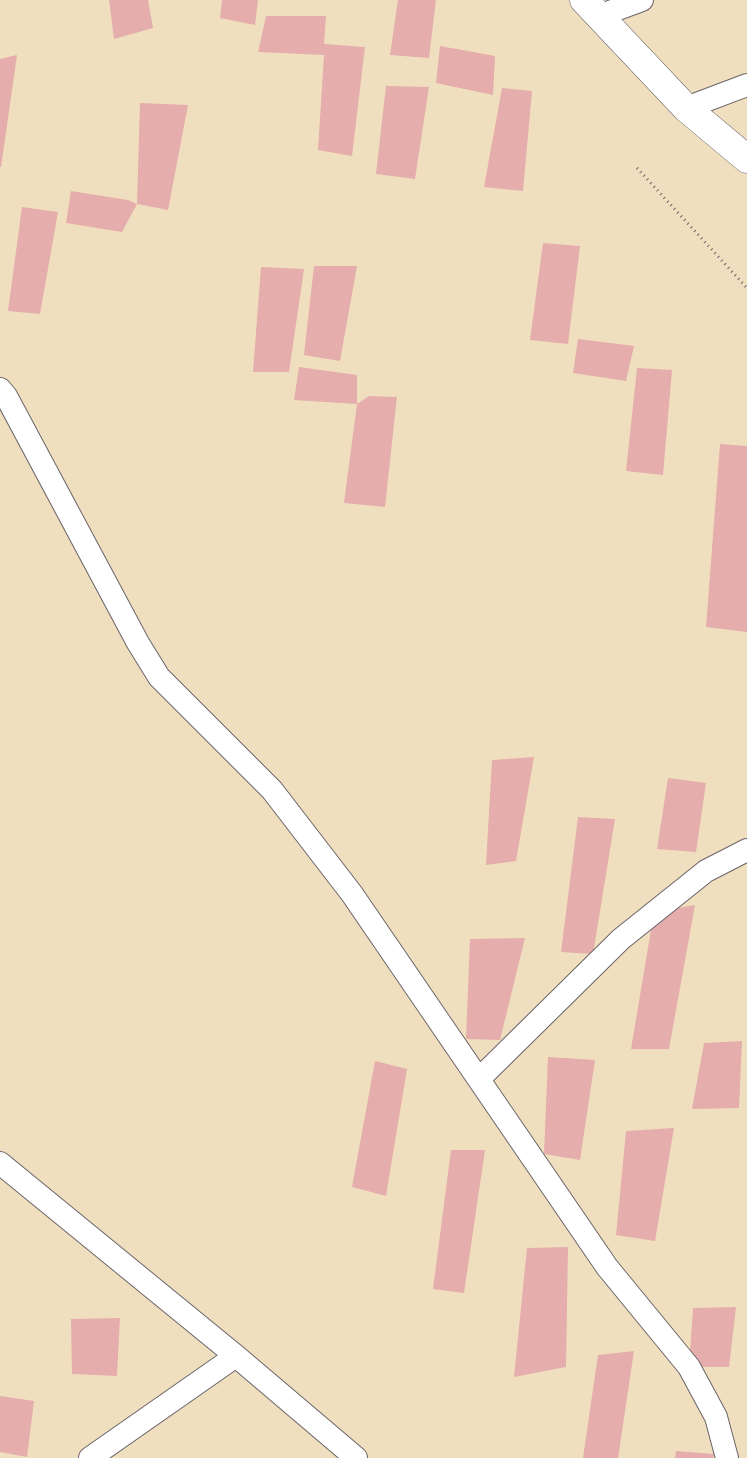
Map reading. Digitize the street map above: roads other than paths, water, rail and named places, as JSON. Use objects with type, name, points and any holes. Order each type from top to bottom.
[{"type":"main road","points":[[592,8],[686,108],[747,159]]},
{"type":"street","points":[[592,8],[642,0]]},
{"type":"street","points":[[686,108],[747,85]]},
{"type":"street","points":[[0,389],[6,396],[138,643],[159,677],[272,790],[352,894],[607,1267],[689,1367],[716,1417],[727,1458]]},
{"type":"street","points":[[479,1079],[621,939],[706,871],[747,850]]},
{"type":"street","points":[[0,1163],[236,1356],[356,1458]]},
{"type":"street","points":[[90,1458],[236,1356]]}]
